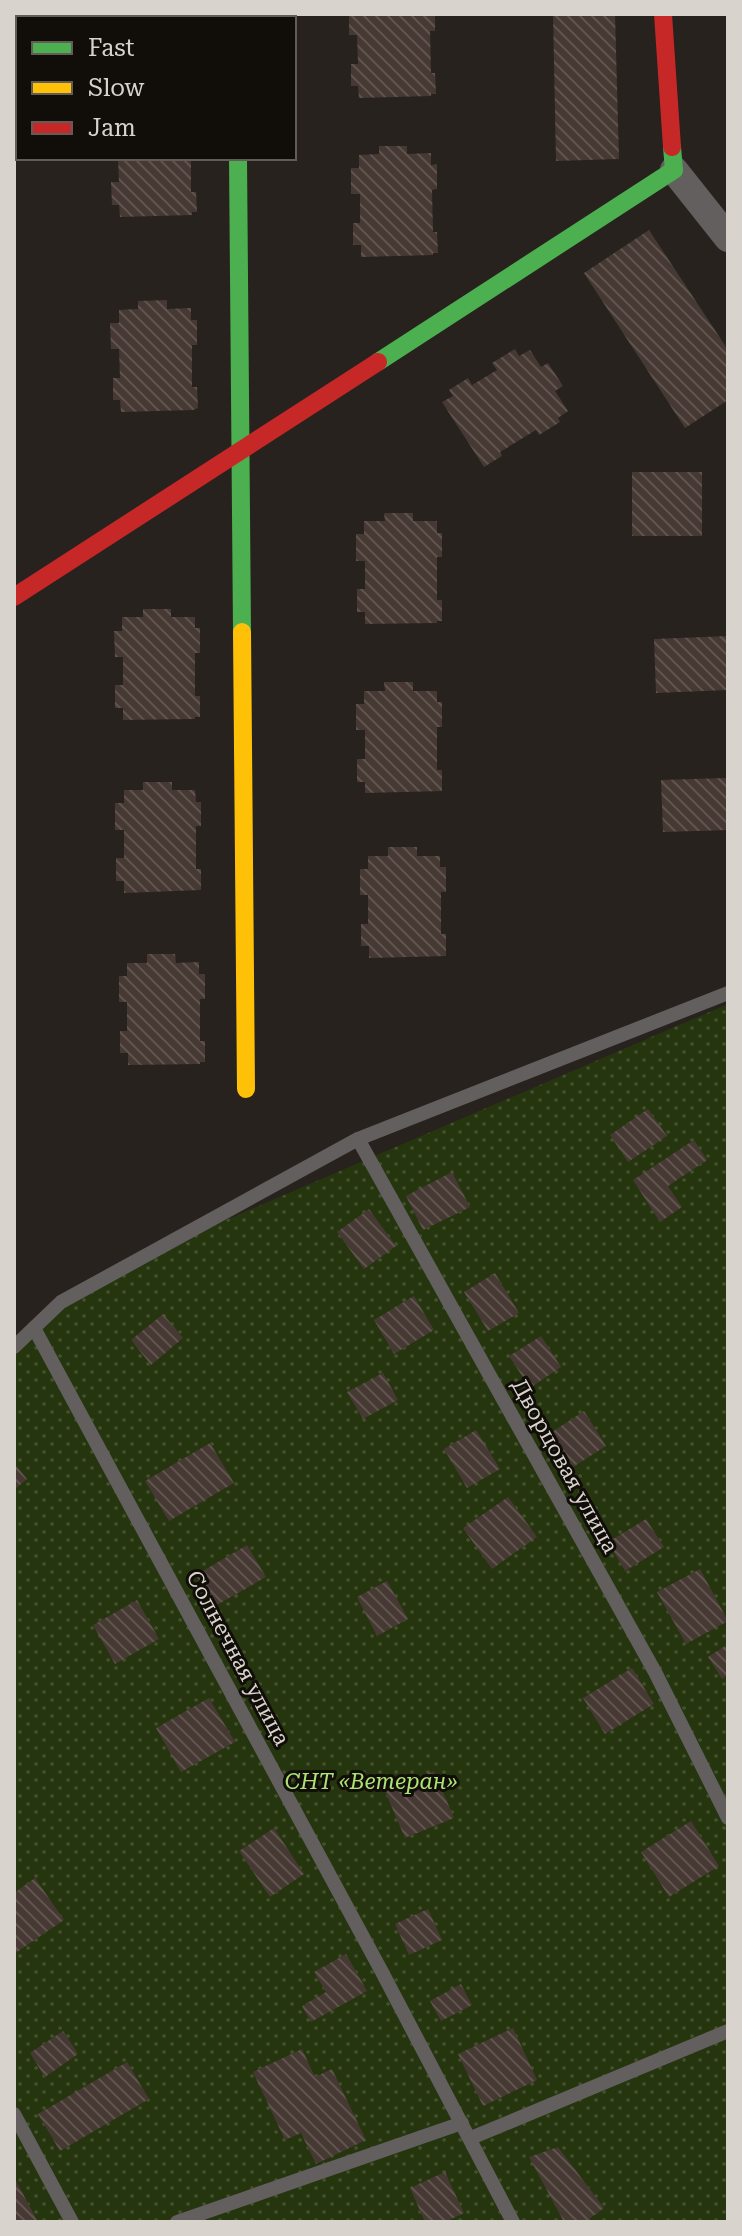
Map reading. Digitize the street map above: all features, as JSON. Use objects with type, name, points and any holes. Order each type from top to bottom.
[{"type":"street","points":[[663,14],[674,170],[728,238]]},
{"type":"street","points":[[238,160],[246,1089]]},
{"type":"street","points":[[14,597],[674,170]]},
{"type":"lane","points":[[14,1347],[61,1302],[358,1139],[728,993]]},
{"type":"lane","name":"Дворцовая улица","points":[[358,1139],[655,1672],[728,1818]]},
{"type":"lane","name":"Солнечная улица","points":[[34,1328],[471,2138],[513,2222]]},
{"type":"lane","points":[[471,2138],[728,2031]]},
{"type":"lane","points":[[14,2114],[72,2222]]},
{"type":"lane","points":[[177,2222],[462,2123]]},
{"type":"green space","name":"СНТ «Ветеран»","points":[[728,1004],[728,2222],[14,2222],[14,1339],[91,1278]]},
{"type":"building","points":[[349,14],[435,14],[435,31],[430,31],[431,73],[435,73],[436,94],[359,98],[358,86],[351,86],[351,64],[358,64],[357,35],[349,35]]},
{"type":"building","points":[[553,14],[615,14],[619,159],[556,161]]},
{"type":"building","points":[[379,146],[407,146],[407,154],[431,153],[431,165],[437,164],[437,189],[432,190],[433,232],[437,232],[438,253],[361,257],[361,245],[353,245],[353,223],[360,223],[360,194],[351,194],[351,168],[359,168],[359,155],[379,154]]},
{"type":"building","points":[[118,160],[191,160],[191,192],[196,192],[197,212],[192,212],[192,215],[120,217],[119,205],[112,205],[111,182],[119,182]]},
{"type":"building","points":[[649,230],[728,350],[728,400],[685,428],[584,273]]},
{"type":"building","points":[[167,300],[167,309],[191,308],[191,320],[197,320],[197,345],[192,345],[192,387],[197,387],[198,408],[121,412],[120,400],[113,400],[113,378],[120,378],[119,349],[111,349],[110,323],[119,323],[119,310],[138,309],[138,301]]},
{"type":"building","points":[[515,349],[519,356],[530,350],[541,367],[548,363],[563,386],[555,391],[568,411],[558,418],[560,422],[539,435],[536,430],[500,452],[502,456],[484,467],[442,402],[453,396],[449,390],[468,378],[472,385],[497,370],[492,363]]},
{"type":"building","points":[[632,472],[702,472],[702,536],[632,536]]},
{"type":"building","points":[[384,513],[413,513],[413,521],[437,521],[437,533],[442,533],[442,557],[437,557],[437,600],[442,600],[442,621],[365,624],[365,612],[357,612],[357,589],[365,589],[365,561],[356,561],[356,534],[364,534],[364,521],[385,521]]},
{"type":"building","points":[[143,609],[171,609],[171,617],[195,617],[195,628],[200,628],[200,653],[195,653],[195,696],[200,696],[200,717],[123,720],[123,708],[115,708],[115,685],[123,685],[123,657],[115,657],[114,631],[122,631],[122,617],[143,617]]},
{"type":"building","points":[[728,636],[728,690],[656,693],[654,639]]},
{"type":"building","points":[[384,682],[413,682],[413,691],[437,691],[437,702],[442,702],[442,727],[437,727],[437,770],[442,770],[442,791],[365,793],[365,782],[357,782],[357,759],[365,759],[365,730],[356,730],[356,704],[364,704],[364,691],[385,691]]},
{"type":"building","points":[[726,778],[728,830],[663,832],[661,780]]},
{"type":"building","points":[[143,782],[172,782],[172,790],[195,790],[196,802],[201,802],[201,826],[196,826],[196,869],[201,869],[201,890],[124,893],[124,881],[116,881],[116,858],[124,858],[124,830],[115,830],[115,803],[124,803],[124,790],[143,790]]},
{"type":"building","points":[[388,847],[417,847],[417,856],[440,856],[440,867],[446,867],[446,892],[441,892],[441,934],[446,934],[446,956],[369,958],[369,946],[361,946],[361,924],[368,924],[368,895],[360,895],[360,869],[368,869],[368,856],[388,856]]},
{"type":"building","points":[[147,954],[175,954],[176,963],[199,962],[199,974],[205,974],[205,999],[200,999],[200,1041],[205,1041],[205,1062],[128,1065],[128,1053],[120,1053],[120,1031],[127,1031],[127,1002],[119,1002],[119,976],[127,976],[127,963],[147,963]]},
{"type":"building","points":[[648,1109],[667,1136],[628,1162],[610,1135]]},
{"type":"building","points":[[694,1140],[707,1160],[668,1186],[682,1207],[660,1222],[633,1180]]},
{"type":"building","points":[[452,1172],[470,1207],[423,1230],[406,1196]]},
{"type":"building","points":[[369,1209],[396,1246],[364,1269],[337,1232]]},
{"type":"building","points":[[495,1273],[519,1313],[488,1331],[464,1292]]},
{"type":"building","points":[[414,1296],[434,1330],[394,1354],[374,1320]]},
{"type":"building","points":[[163,1314],[183,1338],[151,1365],[131,1340]]},
{"type":"building","points":[[541,1336],[561,1367],[530,1388],[509,1356]]},
{"type":"building","points":[[383,1373],[398,1400],[363,1419],[347,1392]]},
{"type":"building","points":[[584,1411],[606,1446],[573,1467],[552,1432]]},
{"type":"building","points":[[476,1430],[500,1469],[467,1488],[444,1449]]},
{"type":"building","points":[[210,1443],[234,1483],[169,1521],[145,1481]]},
{"type":"building","points":[[14,1463],[27,1479],[14,1490]]},
{"type":"building","points":[[508,1497],[537,1537],[492,1569],[463,1528]]},
{"type":"building","points":[[646,1519],[664,1547],[625,1571],[608,1542]]},
{"type":"building","points":[[247,1545],[266,1577],[215,1606],[196,1575]]},
{"type":"building","points":[[700,1569],[728,1621],[686,1644],[657,1592]]},
{"type":"building","points":[[387,1581],[408,1619],[377,1636],[357,1597]]},
{"type":"building","points":[[137,1600],[159,1639],[115,1664],[93,1625]]},
{"type":"building","points":[[728,1644],[728,1675],[722,1679],[708,1657]]},
{"type":"building","points":[[632,1668],[654,1704],[605,1734],[583,1698]]},
{"type":"building","points":[[209,1698],[235,1742],[181,1772],[156,1728]]},
{"type":"building","points":[[434,1771],[454,1818],[405,1838],[385,1791]]},
{"type":"building","points":[[691,1821],[719,1866],[669,1897],[641,1852]]},
{"type":"building","points":[[274,1828],[304,1874],[270,1897],[239,1851]]},
{"type":"building","points":[[35,1878],[64,1920],[14,1954],[14,1893]]},
{"type":"building","points":[[428,1909],[442,1940],[409,1955],[395,1924]]},
{"type":"building","points":[[346,1954],[367,1991],[311,2022],[302,2006],[326,1992],[314,1972]]},
{"type":"building","points":[[461,1984],[472,2005],[441,2021],[430,2001]]},
{"type":"building","points":[[513,2028],[537,2080],[483,2106],[458,2054]]},
{"type":"building","points":[[63,2031],[78,2054],[45,2077],[30,2053]]},
{"type":"building","points":[[302,2049],[315,2077],[332,2069],[366,2140],[316,2164],[301,2133],[285,2140],[253,2072]]},
{"type":"building","points":[[127,2062],[149,2099],[60,2151],[38,2114]]},
{"type":"building","points":[[558,2147],[604,2208],[585,2222],[564,2222],[529,2157]]},
{"type":"building","points":[[445,2172],[464,2213],[445,2222],[425,2222],[410,2188]]},
{"type":"building","points":[[14,2177],[38,2222],[14,2222]]},
{"type":"traffic: fast","points":[[378,362],[674,170],[672,147]]},
{"type":"traffic: fast","points":[[238,160],[242,632]]},
{"type":"traffic: slow","points":[[242,632],[246,1089]]},
{"type":"traffic: jam","points":[[663,14],[672,147]]},
{"type":"traffic: jam","points":[[14,597],[378,362]]}]
